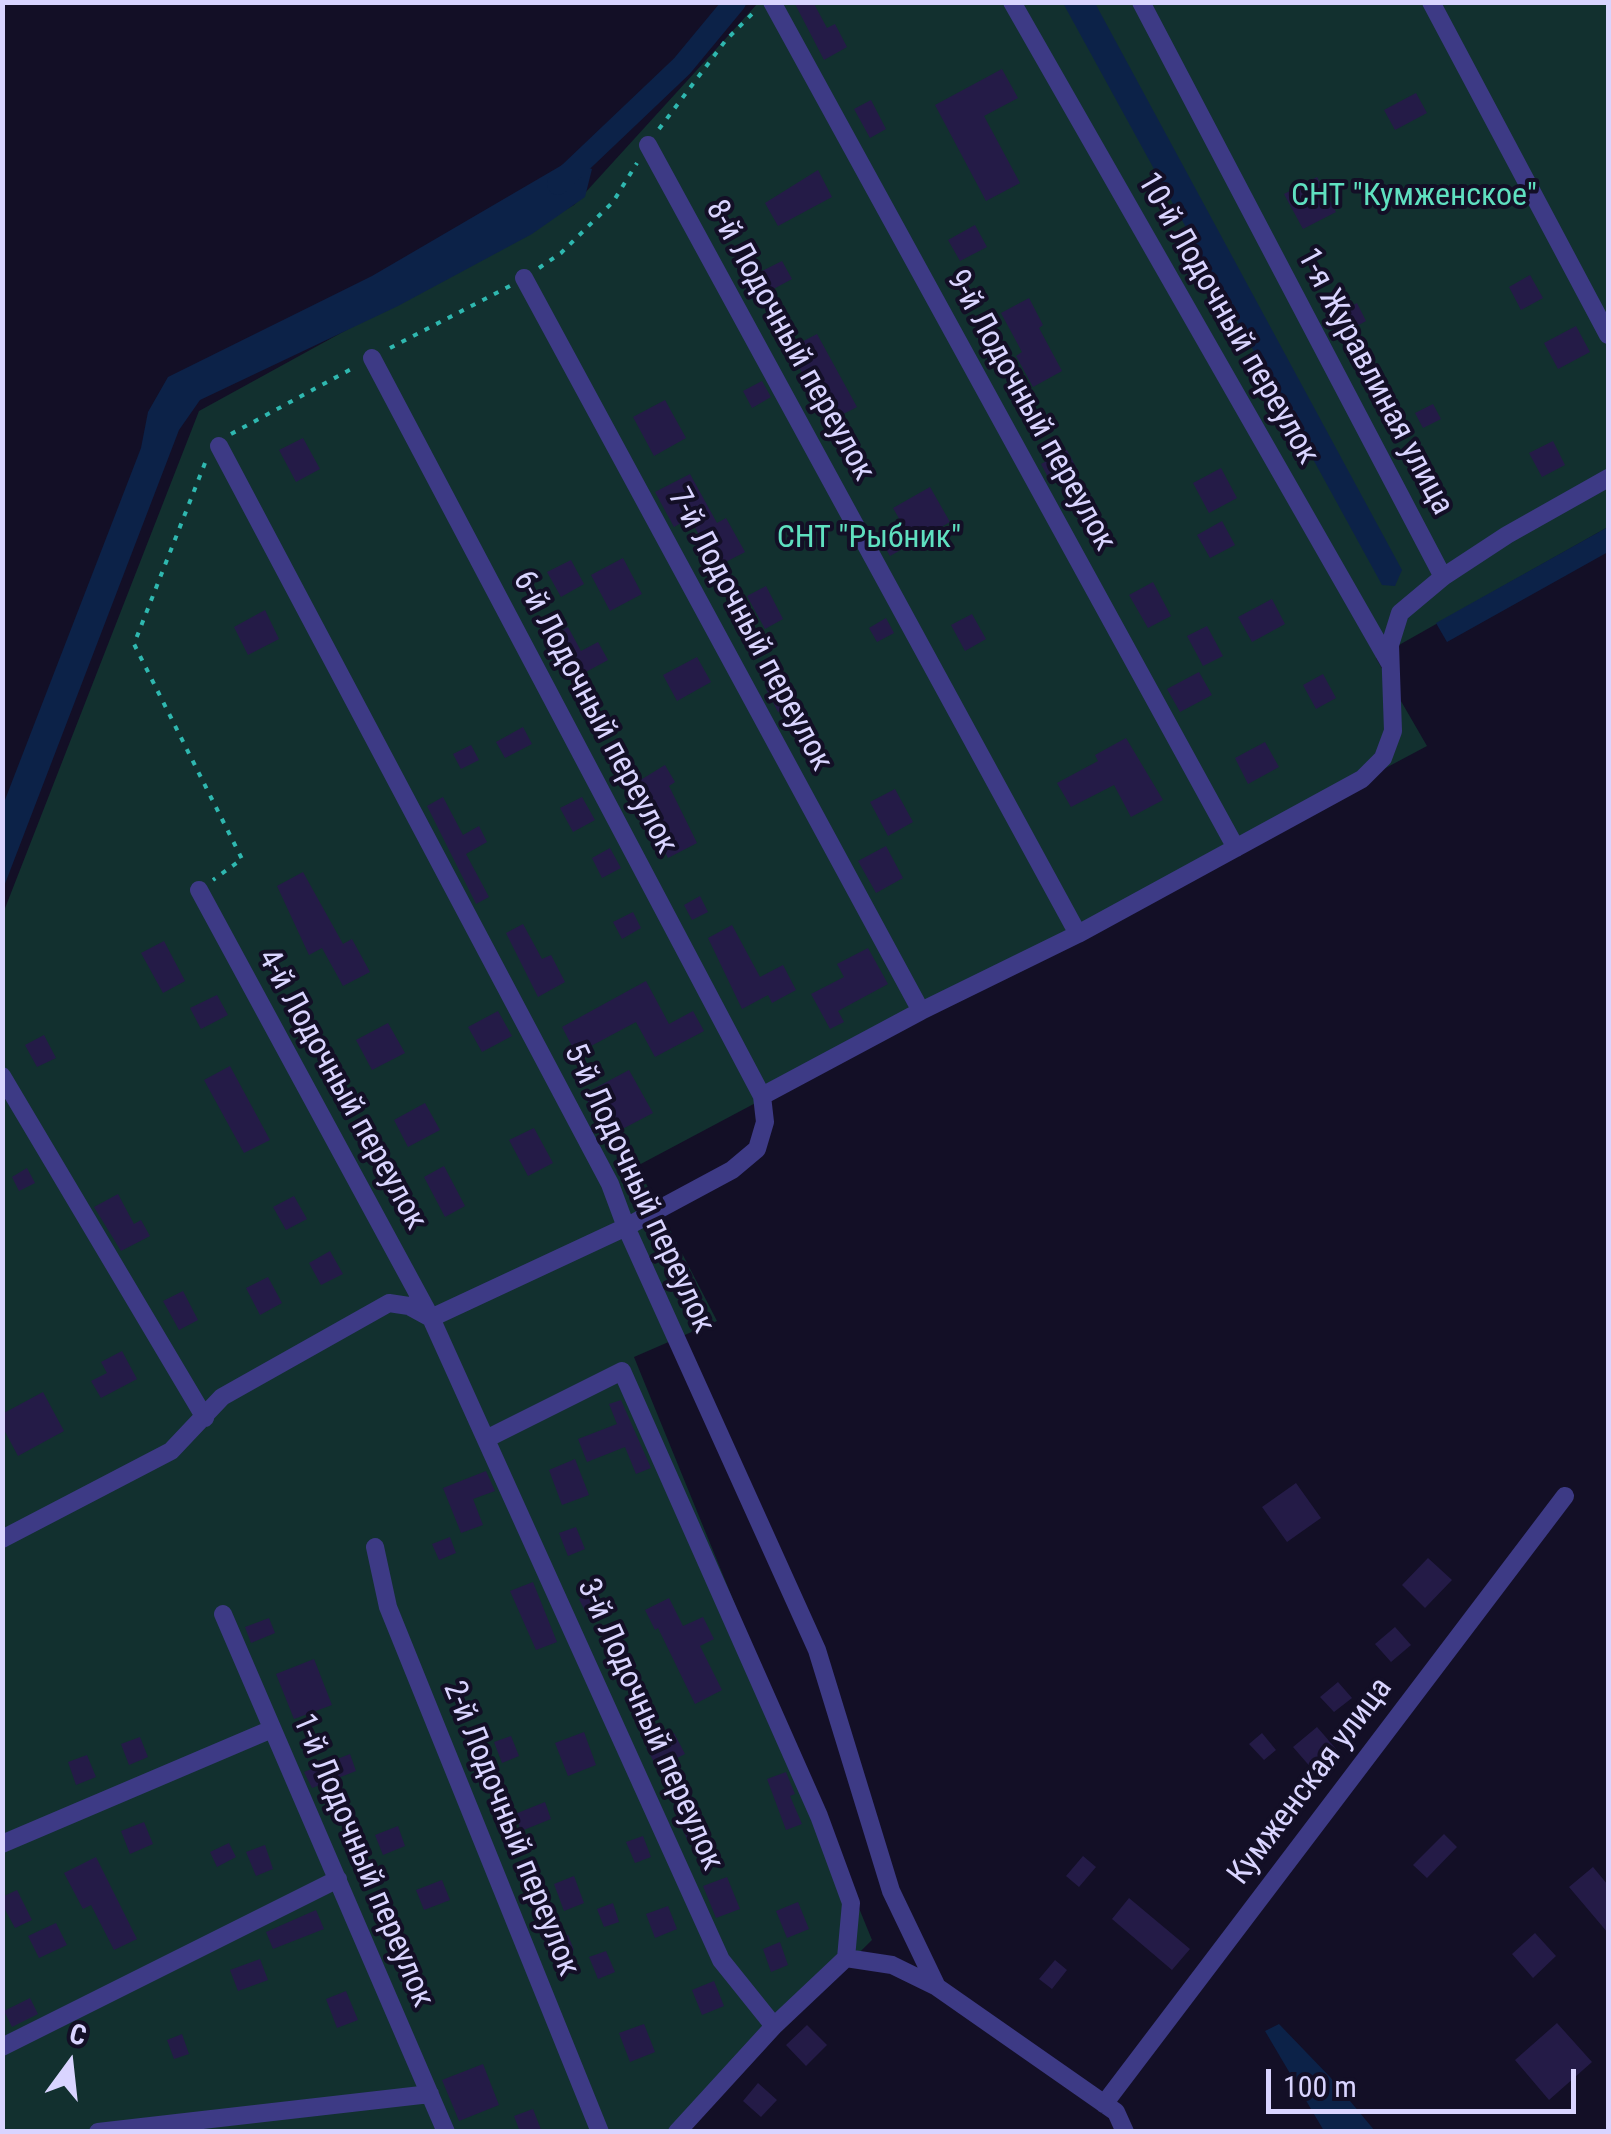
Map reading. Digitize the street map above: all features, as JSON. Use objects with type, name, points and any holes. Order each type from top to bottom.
[{"type":"street","name":"9-й Лодочный переулок","points":[[772,2],[1236,848]]},
{"type":"street","name":"10-й Лодочный переулок","points":[[1012,2],[1391,664]]},
{"type":"street","name":"1-я Журавлиная улица","points":[[1141,2],[1442,577]]},
{"type":"street","points":[[1432,2],[1608,335]]},
{"type":"street","name":"8-й Лодочный переулок","points":[[648,145],[1078,934]]},
{"type":"street","name":"7-й Лодочный переулок","points":[[524,278],[922,1012]]},
{"type":"street","name":"6-й Лодочный переулок","points":[[372,358],[762,1096]]},
{"type":"street","name":"5-й Лодочный переулок","points":[[219,446],[610,1184],[626,1228],[816,1650],[891,1892],[937,1988]]},
{"type":"street","points":[[2,1540],[171,1451],[222,1397],[389,1303],[408,1306],[431,1318],[626,1228],[732,1170],[757,1149],[764,1122],[762,1096],[1078,934],[1362,779],[1383,758],[1394,731],[1390,645],[1400,613],[1442,577],[1608,478]]},
{"type":"street","name":"4-й Лодочный переулок","points":[[199,890],[431,1318],[488,1438]]},
{"type":"street","points":[[2,1076],[205,1418]]},
{"type":"street","points":[[488,1438],[622,1372],[820,1816],[851,1903],[846,1958],[774,2026],[677,2132]]},
{"type":"street","name":"3-й Лодочный переулок","points":[[488,1438],[721,1960],[774,2026]]},
{"type":"street","name":"Кумженская улица","points":[[1104,2104],[1564,1496]]},
{"type":"street","name":"2-й Лодочный переулок","points":[[374,1547],[388,1607],[600,2132]]},
{"type":"street","name":"1-й Лодочный переулок","points":[[224,1614],[446,2132]]},
{"type":"street","points":[[2,1844],[272,1729]]},
{"type":"street","points":[[2,2047],[338,1879]]},
{"type":"street","points":[[846,1958],[892,1965],[937,1988],[1116,2112],[1125,2132]]},
{"type":"street","points":[[98,2132],[430,2094]]},
{"type":"path","points":[[199,890],[242,859],[134,644],[205,463],[229,436],[524,278],[561,252],[613,202],[648,145],[726,40],[764,2]]},
{"type":"green space","name":"СНТ \"Рыбник\"","points":[[758,3],[1608,3],[1608,527],[1376,658],[1427,746],[637,1166],[717,1321],[634,1357],[872,1940],[679,2131],[3,2131],[2,916],[199,411],[574,205]]},
{"type":"water","points":[[1063,3],[1095,3],[1402,570],[1395,586],[1382,585]]},
{"type":"water","points":[[569,161],[592,169],[585,197],[532,234],[398,306],[200,400],[179,430],[3,889],[3,805],[141,448],[148,412],[168,377],[372,276]]},
{"type":"water","points":[[1608,527],[1608,552],[1447,642],[1436,623]]},
{"type":"water","points":[[1279,2024],[1375,2131],[1324,2131],[1265,2031]]},
{"type":"building","points":[[794,2],[813,2],[827,28],[835,24],[847,47],[824,60]]},
{"type":"building","points":[[1002,69],[1018,98],[984,116],[1020,183],[986,201],[935,105]]},
{"type":"building","points":[[1416,93],[1427,113],[1395,130],[1384,110]]},
{"type":"building","points":[[871,100],[886,129],[870,138],[854,109]]},
{"type":"building","points":[[818,170],[832,197],[778,226],[765,203]]},
{"type":"building","points":[[1317,177],[1336,212],[1303,229],[1284,194]]},
{"type":"building","points":[[975,225],[987,247],[960,261],[948,240]]},
{"type":"building","points":[[782,261],[792,279],[768,292],[758,273]]},
{"type":"building","points":[[1530,275],[1543,298],[1521,310],[1509,287]]},
{"type":"building","points":[[1029,298],[1043,325],[1039,328],[1062,371],[1033,387],[1016,356],[1022,352],[1001,313]]},
{"type":"building","points":[[1357,303],[1366,321],[1340,335],[1331,317]]},
{"type":"building","points":[[1576,326],[1590,352],[1558,369],[1544,343]]},
{"type":"building","points":[[817,334],[857,407],[826,423],[790,348]]},
{"type":"building","points":[[762,381],[771,397],[752,408],[743,391]]},
{"type":"building","points":[[665,400],[686,438],[654,456],[633,417]]},
{"type":"building","points":[[1433,404],[1441,419],[1423,428],[1415,413]]},
{"type":"building","points":[[303,438],[320,469],[296,482],[279,450]]},
{"type":"building","points":[[1553,441],[1565,465],[1542,477],[1529,453]]},
{"type":"building","points":[[1067,450],[1077,469],[1051,483],[1041,464]]},
{"type":"building","points":[[1221,468],[1237,498],[1209,513],[1193,483]]},
{"type":"building","points":[[690,474],[717,523],[726,518],[745,552],[716,567],[690,518],[674,527],[655,492]]},
{"type":"building","points":[[930,487],[950,522],[890,556],[878,535],[901,522],[893,508]]},
{"type":"building","points":[[1222,521],[1235,545],[1210,558],[1197,535]]},
{"type":"building","points":[[623,558],[642,594],[610,611],[591,575]]},
{"type":"building","points":[[571,560],[584,584],[561,597],[547,572]]},
{"type":"building","points":[[1153,582],[1171,616],[1148,628],[1129,595]]},
{"type":"building","points":[[766,586],[783,619],[765,629],[747,596]]},
{"type":"building","points":[[1272,599],[1285,624],[1252,642],[1238,617]]},
{"type":"building","points":[[265,610],[279,639],[248,655],[234,627]]},
{"type":"building","points":[[972,614],[986,639],[965,651],[951,625]]},
{"type":"building","points":[[886,618],[894,633],[877,642],[869,628]]},
{"type":"building","points":[[1207,626],[1223,656],[1203,666],[1187,636]]},
{"type":"building","points":[[568,627],[581,651],[598,642],[608,660],[573,679],[547,638]]},
{"type":"building","points":[[697,657],[711,682],[677,701],[663,675]]},
{"type":"building","points":[[1199,672],[1212,695],[1180,712],[1167,689]]},
{"type":"building","points":[[1323,674],[1336,698],[1316,709],[1303,685]]},
{"type":"building","points":[[782,681],[794,704],[778,712],[766,689]]},
{"type":"building","points":[[523,727],[532,744],[505,758],[496,742]]},
{"type":"building","points":[[1126,738],[1163,800],[1131,817],[1114,785],[1071,807],[1057,783],[1098,761],[1095,755]]},
{"type":"building","points":[[1265,742],[1279,767],[1248,784],[1235,758]]},
{"type":"building","points":[[471,745],[479,760],[461,769],[453,754]]},
{"type":"building","points":[[665,765],[675,782],[669,786],[697,843],[668,858],[629,787]]},
{"type":"building","points":[[895,789],[913,822],[888,836],[870,802]]},
{"type":"building","points":[[443,797],[463,835],[479,826],[487,842],[466,854],[489,897],[476,904],[427,806]]},
{"type":"building","points":[[582,797],[595,820],[573,832],[560,808]]},
{"type":"building","points":[[886,846],[903,878],[876,893],[858,861]]},
{"type":"building","points":[[610,848],[621,868],[602,878],[592,858]]},
{"type":"building","points":[[303,872],[343,944],[352,939],[370,972],[343,986],[322,948],[309,955],[277,886]]},
{"type":"building","points":[[700,896],[708,912],[692,920],[684,905]]},
{"type":"building","points":[[633,912],[641,928],[622,939],[613,922]]},
{"type":"building","points":[[523,924],[542,959],[551,955],[565,982],[538,997],[506,933]]},
{"type":"building","points":[[732,925],[760,977],[783,965],[796,990],[772,1003],[768,995],[742,1009],[708,938]]},
{"type":"building","points":[[164,941],[185,981],[163,993],[141,953]]},
{"type":"building","points":[[868,948],[888,984],[838,1011],[844,1022],[830,1029],[811,994],[844,977],[837,964]]},
{"type":"building","points":[[646,981],[669,1024],[693,1011],[704,1031],[655,1057],[636,1022],[576,1054],[562,1027]]},
{"type":"building","points":[[217,995],[228,1015],[201,1029],[190,1008]]},
{"type":"building","points":[[498,1011],[512,1036],[482,1052],[468,1027]]},
{"type":"building","points":[[388,1023],[405,1053],[372,1070],[356,1040]]},
{"type":"building","points":[[44,1035],[56,1058],[37,1067],[25,1045]]},
{"type":"building","points":[[230,1066],[270,1140],[244,1153],[204,1080]]},
{"type":"building","points":[[629,1070],[653,1113],[607,1137],[584,1094]]},
{"type":"building","points":[[425,1103],[440,1130],[408,1147],[394,1120]]},
{"type":"building","points":[[534,1128],[553,1163],[528,1176],[509,1140]]},
{"type":"building","points":[[444,1166],[465,1206],[445,1217],[424,1177]]},
{"type":"building","points":[[27,1168],[35,1183],[19,1191],[12,1177]]},
{"type":"building","points":[[118,1194],[134,1224],[141,1220],[150,1236],[121,1251],[94,1207]]},
{"type":"building","points":[[294,1196],[307,1219],[286,1230],[273,1207]]},
{"type":"building","points":[[330,1251],[343,1274],[321,1285],[309,1263]]},
{"type":"building","points":[[268,1277],[282,1303],[260,1315],[246,1288]]},
{"type":"building","points":[[183,1291],[198,1320],[179,1330],[163,1301]]},
{"type":"building","points":[[122,1351],[137,1379],[101,1398],[91,1381],[107,1373],[101,1362]]},
{"type":"building","points":[[43,1392],[64,1431],[18,1456],[2,1426],[2,1414]]},
{"type":"building","points":[[621,1400],[651,1468],[636,1474],[625,1447],[587,1462],[578,1439],[617,1424],[609,1404]]},
{"type":"building","points":[[575,1459],[589,1495],[562,1505],[549,1470]]},
{"type":"building","points":[[486,1471],[495,1491],[473,1499],[483,1525],[461,1533],[443,1488]]},
{"type":"building","points":[[1296,1483],[1321,1518],[1287,1542],[1262,1507]]},
{"type":"building","points":[[576,1527],[585,1549],[568,1556],[559,1533]]},
{"type":"building","points":[[450,1537],[456,1553],[439,1560],[432,1544]]},
{"type":"building","points":[[1428,1558],[1452,1580],[1425,1608],[1402,1585]]},
{"type":"building","points":[[533,1582],[557,1642],[536,1650],[510,1591]]},
{"type":"building","points":[[596,1590],[605,1609],[588,1617],[579,1599]]},
{"type":"building","points":[[669,1598],[683,1626],[703,1617],[714,1639],[700,1646],[722,1690],[695,1704],[658,1628],[655,1630],[645,1610]]},
{"type":"building","points":[[269,1618],[275,1633],[251,1643],[245,1627]]},
{"type":"building","points":[[1395,1627],[1411,1645],[1391,1662],[1375,1644]]},
{"type":"building","points":[[314,1659],[332,1705],[294,1719],[276,1674]]},
{"type":"building","points":[[1338,1682],[1352,1698],[1334,1712],[1320,1697]]},
{"type":"building","points":[[1317,1727],[1337,1750],[1313,1770],[1293,1747]]},
{"type":"building","points":[[584,1732],[596,1765],[568,1776],[555,1743]]},
{"type":"building","points":[[674,1733],[685,1754],[657,1768],[646,1747]]},
{"type":"building","points":[[1262,1733],[1276,1750],[1264,1760],[1249,1744]]},
{"type":"building","points":[[511,1736],[519,1756],[502,1763],[494,1742]]},
{"type":"building","points":[[140,1737],[148,1757],[129,1765],[121,1744]]},
{"type":"building","points":[[350,1754],[356,1771],[312,1788],[304,1772]]},
{"type":"building","points":[[87,1755],[96,1777],[76,1785],[68,1762]]},
{"type":"building","points":[[786,1772],[795,1794],[790,1796],[802,1824],[786,1830],[767,1779]]},
{"type":"building","points":[[545,1802],[551,1819],[521,1831],[515,1814]]},
{"type":"building","points":[[696,1805],[708,1831],[688,1841],[676,1816]]},
{"type":"building","points":[[144,1822],[153,1844],[130,1854],[121,1831]]},
{"type":"building","points":[[398,1826],[405,1846],[383,1855],[375,1835]]},
{"type":"building","points":[[1444,1834],[1457,1847],[1427,1878],[1413,1865]]},
{"type":"building","points":[[643,1836],[651,1857],[635,1863],[626,1842]]},
{"type":"building","points":[[229,1843],[236,1857],[217,1867],[210,1852]]},
{"type":"building","points":[[265,1845],[273,1869],[256,1876],[246,1852]]},
{"type":"building","points":[[1083,1856],[1096,1867],[1079,1887],[1066,1876]]},
{"type":"building","points":[[96,1857],[137,1939],[114,1950],[91,1905],[83,1909],[64,1873]]},
{"type":"building","points":[[1593,1867],[1608,1885],[1608,1933],[1569,1887]]},
{"type":"building","points":[[574,1876],[584,1903],[564,1911],[554,1884]]},
{"type":"building","points":[[727,1877],[740,1909],[716,1918],[703,1886]]},
{"type":"building","points":[[442,1880],[450,1900],[424,1910],[416,1890]]},
{"type":"building","points":[[17,1890],[32,1920],[15,1928],[2,1897]]},
{"type":"building","points":[[1129,1898],[1190,1949],[1172,1970],[1112,1919]]},
{"type":"building","points":[[798,1902],[809,1929],[787,1938],[776,1911]]},
{"type":"building","points":[[613,1903],[619,1922],[604,1927],[597,1909]]},
{"type":"building","points":[[668,1906],[677,1929],[655,1938],[646,1914]]},
{"type":"building","points":[[316,1910],[324,1929],[273,1949],[266,1932]]},
{"type":"building","points":[[56,1923],[67,1945],[39,1958],[28,1936]]},
{"type":"building","points":[[1535,1933],[1556,1956],[1533,1978],[1512,1954]]},
{"type":"building","points":[[568,1935],[574,1950],[554,1958],[548,1942]]},
{"type":"building","points":[[780,1942],[788,1965],[771,1972],[763,1949]]},
{"type":"building","points":[[606,1951],[615,1972],[598,1979],[589,1957]]},
{"type":"building","points":[[260,1959],[268,1980],[238,1991],[230,1970]]},
{"type":"building","points":[[1055,1960],[1067,1970],[1052,1989],[1039,1979]]},
{"type":"building","points":[[714,1981],[724,2006],[702,2015],[692,1990]]},
{"type":"building","points":[[346,1991],[358,2020],[337,2028],[326,1999]]},
{"type":"building","points":[[30,1998],[38,2014],[12,2027],[4,2011]]},
{"type":"building","points":[[1557,2023],[1592,2062],[1549,2100],[1515,2060]]},
{"type":"building","points":[[644,2024],[655,2052],[630,2062],[619,2033]]},
{"type":"building","points":[[807,2025],[827,2045],[806,2066],[786,2045]]},
{"type":"building","points":[[182,2034],[189,2054],[174,2059],[167,2040]]},
{"type":"building","points":[[483,2064],[499,2105],[459,2121],[442,2080]]},
{"type":"building","points":[[758,2083],[777,2100],[761,2117],[743,2101]]},
{"type":"building","points":[[533,2109],[542,2132],[520,2132],[514,2116]]},
{"type":"waterway","points":[[558,184],[682,66],[735,2]]},
{"type":"park label","name":"СНТ \"Кумженское\"","points":[[1414,197]]}]
